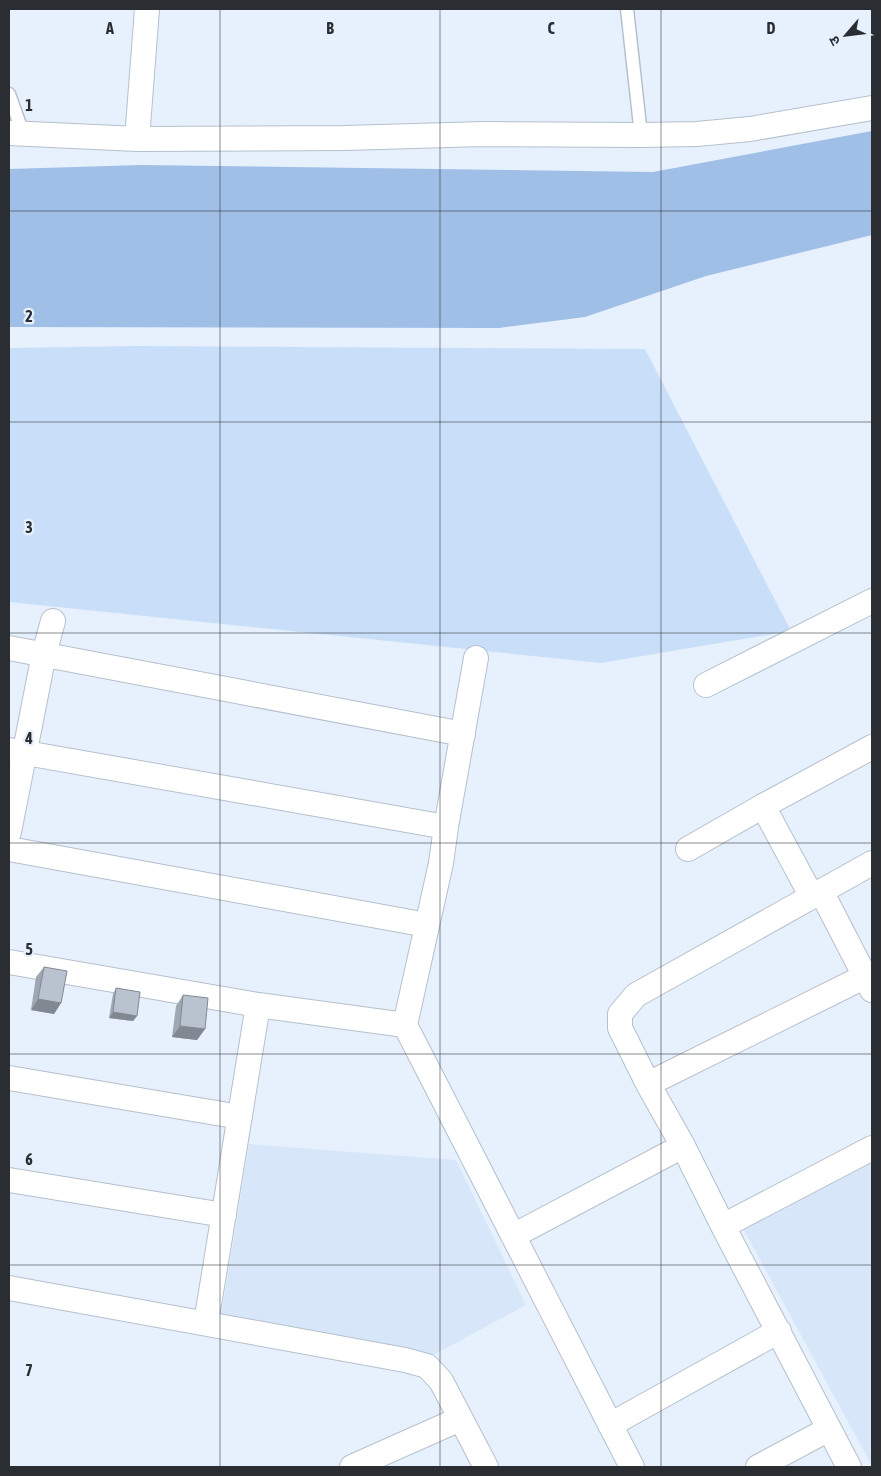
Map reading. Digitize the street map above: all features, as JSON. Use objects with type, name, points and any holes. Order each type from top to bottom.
[{"type":"street","points":[[137,138],[147,9]]},
{"type":"street","points":[[16,133],[137,138],[344,138],[484,134],[697,134],[750,129],[872,108]]},
{"type":"street","points":[[706,685],[872,601]]},
{"type":"street","points":[[9,832],[16,751],[53,621]]},
{"type":"street","points":[[9,648],[463,734]]},
{"type":"street","points":[[476,658],[441,863],[405,1025],[632,1467]]},
{"type":"street","points":[[688,849],[872,747]]},
{"type":"street","points":[[16,751],[446,827]]},
{"type":"street","points":[[648,1084],[870,980],[763,806]]},
{"type":"street","points":[[9,849],[427,925]]},
{"type":"street","points":[[849,1467],[683,1146],[648,1084],[620,1028],[620,1014],[636,995],[872,863]]},
{"type":"street","points":[[9,962],[258,1005],[405,1025]]},
{"type":"street","points":[[206,1323],[258,1005]]},
{"type":"street","points":[[9,1078],[240,1117]]},
{"type":"street","points":[[513,1236],[683,1146]]},
{"type":"street","points":[[723,1226],[872,1148]]},
{"type":"street","points":[[9,1180],[224,1215]]},
{"type":"street","points":[[9,1288],[405,1360],[427,1366],[441,1381],[486,1467]]},
{"type":"street","points":[[610,1425],[779,1331]]},
{"type":"street","points":[[352,1467],[460,1419]]},
{"type":"street","points":[[758,1467],[829,1429]]},
{"type":"lane","points":[[627,9],[641,135]]},
{"type":"lane","points":[[9,94],[16,133]]},
{"type":"shaded area","points":[[872,131],[872,235],[706,276],[585,317],[499,328],[9,327],[9,169],[141,165],[653,172]]},
{"type":"shaded area","points":[[138,346],[645,349],[791,631],[601,663],[9,602],[9,348]]},
{"type":"shaded area","points":[[249,1144],[456,1160],[526,1305],[424,1360],[220,1323]]},
{"type":"shaded area","points":[[872,1150],[872,1466],[738,1219]]},
{"type":"building","points":[[44,967],[67,971],[61,1003],[38,999]]},
{"type":"building","points":[[116,988],[140,992],[137,1016],[113,1012]]},
{"type":"building","points":[[183,995],[208,998],[205,1029],[180,1026]]}]
